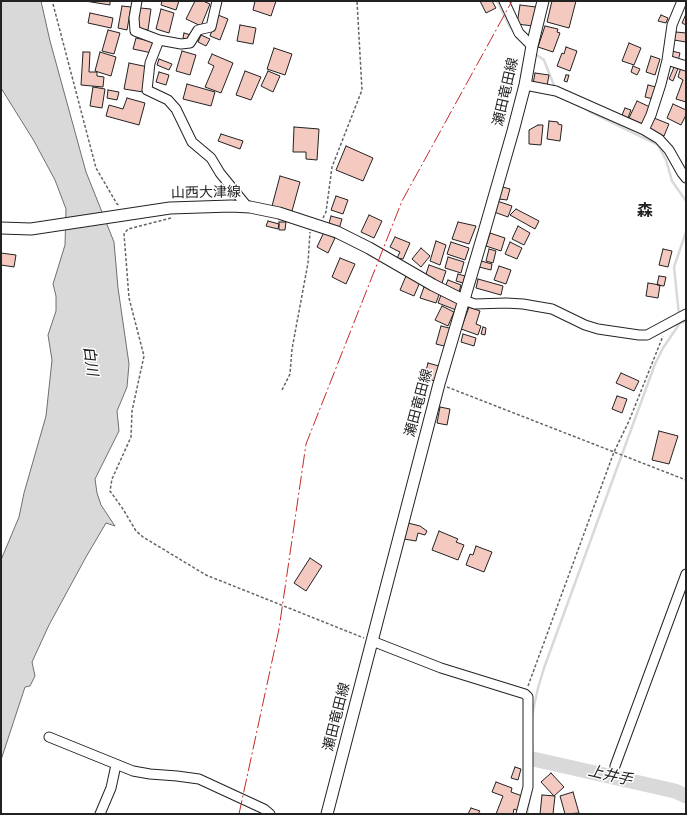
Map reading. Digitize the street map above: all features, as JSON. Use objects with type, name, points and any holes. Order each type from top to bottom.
[{"type":"main road","name":"瀬田竜田線","points":[[327,814],[439,384],[499,181],[525,85],[532,46],[543,1]]},
{"type":"main road","name":"山西大津線","points":[[1,228],[31,229],[121,211],[231,206],[250,207],[279,213],[337,232],[463,300]]},
{"type":"street","points":[[137,1],[134,18],[135,31],[159,40],[181,44],[190,43],[198,30],[211,27],[217,1]]},
{"type":"street","points":[[504,1],[519,33],[532,46]]},
{"type":"street","points":[[644,130],[651,116],[667,60],[672,25],[682,1]]},
{"type":"street","points":[[159,40],[150,63],[147,90],[168,100],[176,109],[192,142],[211,158],[220,174],[246,205],[250,207]]},
{"type":"street","points":[[667,60],[686,66]]},
{"type":"street","points":[[525,85],[556,91],[644,130],[659,139],[669,150],[686,178]]},
{"type":"street","points":[[463,300],[475,304],[523,304],[552,309],[585,325],[598,329],[630,334],[647,335],[686,314]]},
{"type":"street","points":[[615,766],[686,574]]},
{"type":"street","points":[[372,641],[441,668],[525,694],[528,697],[528,787],[521,814]]},
{"type":"street","points":[[49,738],[133,771],[199,779],[250,802],[264,809],[270,814]]},
{"type":"street","points":[[100,814],[111,788],[116,765]]},
{"type":"path","points":[[282,390],[290,374],[292,349],[315,224],[326,212],[332,167],[362,90],[357,1]]},
{"type":"path","points":[[53,4],[96,168],[121,211]]},
{"type":"path","points":[[184,208],[174,217],[128,229],[124,234],[129,298],[144,356],[132,411],[131,437],[112,479],[110,491],[123,508],[136,531],[143,537],[206,575],[372,641]]},
{"type":"path","points":[[525,694],[614,452],[629,421],[669,323]]},
{"type":"path","points":[[439,384],[686,480]]},
{"type":"water","name":"白川","points":[[1,1],[41,1],[50,41],[86,172],[114,242],[118,288],[129,364],[127,387],[117,411],[119,431],[95,479],[101,505],[115,526],[106,523],[49,625],[32,662],[35,676],[30,686],[25,687],[1,760],[1,560],[19,517],[24,493],[46,416],[52,360],[48,335],[56,311],[56,296],[53,284],[65,245],[66,209],[55,180],[34,141],[1,88]]},
{"type":"building","points":[[85,1],[110,1],[110,5]]},
{"type":"building","points":[[162,1],[179,1],[176,10],[161,5]]},
{"type":"building","points":[[195,1],[203,1],[210,4],[201,26],[186,19]]},
{"type":"building","points":[[255,1],[276,1],[271,16],[253,10]]},
{"type":"building","points":[[480,1],[492,1],[496,8],[486,13]]},
{"type":"building","points":[[552,1],[576,1],[569,28],[547,22]]},
{"type":"building","points":[[520,5],[536,7],[533,26],[517,24]]},
{"type":"building","points":[[122,6],[131,7],[127,30],[118,28]]},
{"type":"building","points":[[140,8],[151,9],[148,30],[137,29]]},
{"type":"building","points":[[161,9],[174,13],[169,33],[156,29]]},
{"type":"building","points":[[90,13],[113,18],[111,28],[88,23]]},
{"type":"building","points":[[686,14],[686,25],[682,23]]},
{"type":"building","points":[[218,15],[228,19],[220,40],[210,36]]},
{"type":"building","points":[[661,15],[668,18],[666,23],[658,21]]},
{"type":"building","points":[[240,25],[256,28],[253,44],[237,41]]},
{"type":"building","points":[[545,26],[558,29],[557,32],[560,33],[553,52],[538,47]]},
{"type":"building","points":[[108,30],[120,33],[114,54],[102,51]]},
{"type":"building","points":[[676,32],[686,33],[686,42],[674,40]]},
{"type":"building","points":[[184,33],[191,35],[190,40],[183,38]]},
{"type":"building","points":[[201,35],[210,39],[206,46],[198,42]]},
{"type":"building","points":[[136,38],[154,42],[152,53],[133,49]]},
{"type":"building","points":[[629,43],[641,48],[634,65],[622,61]]},
{"type":"building","points":[[566,47],[577,51],[570,71],[557,66]]},
{"type":"building","points":[[274,48],[292,54],[285,75],[267,69]]},
{"type":"building","points":[[182,51],[196,55],[190,75],[176,71]]},
{"type":"building","points":[[672,51],[680,53],[678,61],[670,59]]},
{"type":"building","points":[[83,52],[90,52],[89,72],[97,72],[97,76],[104,77],[103,87],[81,85]]},
{"type":"building","points":[[100,52],[116,57],[111,76],[95,71]]},
{"type":"building","points":[[212,54],[233,63],[221,93],[205,87],[214,66],[208,63]]},
{"type":"building","points":[[651,56],[660,59],[655,75],[646,72]]},
{"type":"building","points":[[159,59],[172,64],[169,70],[157,65]]},
{"type":"building","points":[[129,63],[148,67],[143,92],[124,89]]},
{"type":"building","points":[[675,65],[679,66],[673,81],[669,79]]},
{"type":"building","points":[[633,66],[640,69],[637,75],[631,72]]},
{"type":"building","points":[[681,67],[686,68],[686,102],[676,99],[683,80],[678,77]]},
{"type":"building","points":[[245,71],[261,77],[251,100],[236,95]]},
{"type":"building","points":[[268,71],[280,76],[273,92],[261,86]]},
{"type":"building","points":[[159,72],[169,75],[166,85],[156,82]]},
{"type":"building","points":[[535,73],[549,75],[547,86],[533,84]]},
{"type":"building","points":[[566,75],[569,75],[567,82],[564,81]]},
{"type":"building","points":[[187,84],[215,92],[211,106],[183,99]]},
{"type":"building","points":[[648,85],[656,87],[653,99],[645,97]]},
{"type":"building","points":[[93,87],[105,89],[102,108],[90,106]]},
{"type":"building","points":[[108,90],[119,92],[117,100],[107,98]]},
{"type":"building","points":[[127,98],[145,103],[139,125],[106,116],[109,105],[123,109]]},
{"type":"building","points":[[637,101],[650,107],[642,124],[629,118]]},
{"type":"building","points":[[673,104],[686,110],[686,115],[681,125],[667,118]]},
{"type":"building","points":[[625,108],[631,110],[628,118],[622,115]]},
{"type":"building","points":[[654,118],[669,124],[664,136],[649,130]]},
{"type":"building","points":[[549,121],[558,122],[558,124],[562,125],[560,141],[547,139]]},
{"type":"building","points":[[538,125],[543,125],[541,145],[529,144],[529,130]]},
{"type":"building","points":[[294,127],[319,129],[317,160],[306,159],[306,152],[293,152]]},
{"type":"building","points":[[221,134],[243,141],[240,149],[218,141]]},
{"type":"building","points":[[346,146],[373,158],[363,181],[336,170]]},
{"type":"building","points":[[280,176],[300,182],[292,211],[272,206]]},
{"type":"building","points":[[503,187],[510,189],[507,200],[499,199]]},
{"type":"building","points":[[336,196],[348,200],[343,214],[331,210]]},
{"type":"building","points":[[497,201],[512,206],[508,217],[494,212]]},
{"type":"building","points":[[516,209],[539,221],[535,229],[510,215]]},
{"type":"building","points":[[369,215],[382,221],[374,238],[361,232]]},
{"type":"building","points":[[331,216],[342,219],[339,229],[328,227]]},
{"type":"building","points":[[268,221],[279,224],[278,229],[266,226]]},
{"type":"building","points":[[279,222],[286,222],[285,230],[279,230]]},
{"type":"building","points":[[458,222],[476,226],[469,244],[452,239]]},
{"type":"building","points":[[518,226],[530,233],[524,245],[512,239]]},
{"type":"building","points":[[324,232],[335,238],[328,253],[317,247]]},
{"type":"building","points":[[490,233],[505,238],[501,251],[486,246]]},
{"type":"building","points":[[395,237],[410,243],[403,259],[397,258],[400,252],[390,247]]},
{"type":"building","points":[[436,241],[446,245],[440,265],[430,261]]},
{"type":"building","points":[[451,242],[469,248],[465,260],[447,254]]},
{"type":"building","points":[[510,242],[522,248],[517,259],[505,254]]},
{"type":"building","points":[[421,248],[430,256],[421,267],[412,259]]},
{"type":"building","points":[[489,249],[496,251],[493,263],[486,261]]},
{"type":"building","points":[[663,249],[672,251],[668,267],[659,265]]},
{"type":"building","points":[[1,253],[16,255],[14,267],[1,265]]},
{"type":"building","points":[[448,257],[464,262],[461,273],[445,268]]},
{"type":"building","points":[[340,258],[355,264],[346,284],[332,277]]},
{"type":"building","points":[[481,261],[492,264],[491,270],[479,267]]},
{"type":"building","points":[[429,265],[446,271],[442,283],[425,277]]},
{"type":"building","points":[[499,266],[511,270],[506,284],[494,280]]},
{"type":"building","points":[[458,274],[465,276],[463,283],[456,281]]},
{"type":"building","points":[[406,276],[420,282],[414,296],[400,290]]},
{"type":"building","points":[[659,276],[666,277],[664,286],[657,285]]},
{"type":"building","points":[[478,279],[503,286],[501,295],[476,288]]},
{"type":"building","points":[[448,280],[461,285],[459,292],[445,287]]},
{"type":"building","points":[[648,283],[660,285],[658,298],[646,296]]},
{"type":"building","points":[[424,287],[440,292],[436,303],[420,298]]},
{"type":"building","points":[[441,295],[459,304],[456,310],[438,303]]},
{"type":"building","points":[[442,306],[454,312],[448,326],[435,320]]},
{"type":"building","points":[[469,307],[480,311],[476,324],[481,326],[478,335],[461,329]]},
{"type":"building","points":[[441,326],[453,329],[448,347],[436,344]]},
{"type":"building","points":[[483,327],[486,328],[485,335],[481,334]]},
{"type":"building","points":[[463,334],[476,338],[474,346],[461,342]]},
{"type":"building","points":[[428,363],[439,366],[435,381],[424,378]]},
{"type":"building","points":[[621,373],[639,381],[634,391],[616,383]]},
{"type":"building","points":[[617,396],[627,399],[622,413],[612,409]]},
{"type":"building","points":[[440,407],[450,409],[447,425],[437,423]]},
{"type":"building","points":[[659,431],[678,436],[669,464],[652,460]]},
{"type":"building","points":[[408,523],[420,526],[427,531],[425,535],[418,533],[416,541],[404,539]]},
{"type":"building","points":[[439,531],[458,539],[456,542],[464,545],[458,560],[432,550]]},
{"type":"building","points":[[476,546],[492,552],[484,572],[466,565],[470,554],[473,555]]},
{"type":"building","points":[[310,558],[322,566],[306,591],[294,583]]},
{"type":"building","points":[[515,767],[521,769],[518,780],[511,778]]},
{"type":"building","points":[[551,773],[564,787],[554,796],[541,782]]},
{"type":"building","points":[[496,782],[512,788],[511,792],[525,797],[519,811],[514,809],[513,814],[496,814],[503,796],[492,792]]},
{"type":"building","points":[[573,792],[579,813],[565,814],[560,796]]},
{"type":"building","points":[[542,795],[555,796],[553,814],[540,814]]},
{"type":"building","points":[[471,808],[480,811],[478,814],[468,814]]},
{"type":"waterway","points":[[497,1],[510,27],[515,33]]},
{"type":"waterway","points":[[534,53],[544,60],[555,88]]},
{"type":"waterway","points":[[585,108],[590,112],[658,145],[666,160],[672,181],[686,201]]},
{"type":"waterway","points":[[679,315],[674,267],[686,232]]},
{"type":"waterway","points":[[532,715],[544,668],[655,364],[663,348],[680,323],[680,320]]},
{"type":"waterway","points":[[680,323],[686,321]]},
{"type":"waterway","name":"上井手","points":[[532,743],[532,768]]},
{"type":"waterway","name":"上井手","points":[[533,759],[675,791],[686,796]]},
{"type":"waterway","points":[[527,814],[530,797]]},
{"type":"power","points":[[239,814],[279,629],[306,444],[402,201],[512,1]]},
{"type":"district","name":"森","points":[[645,212]]}]
